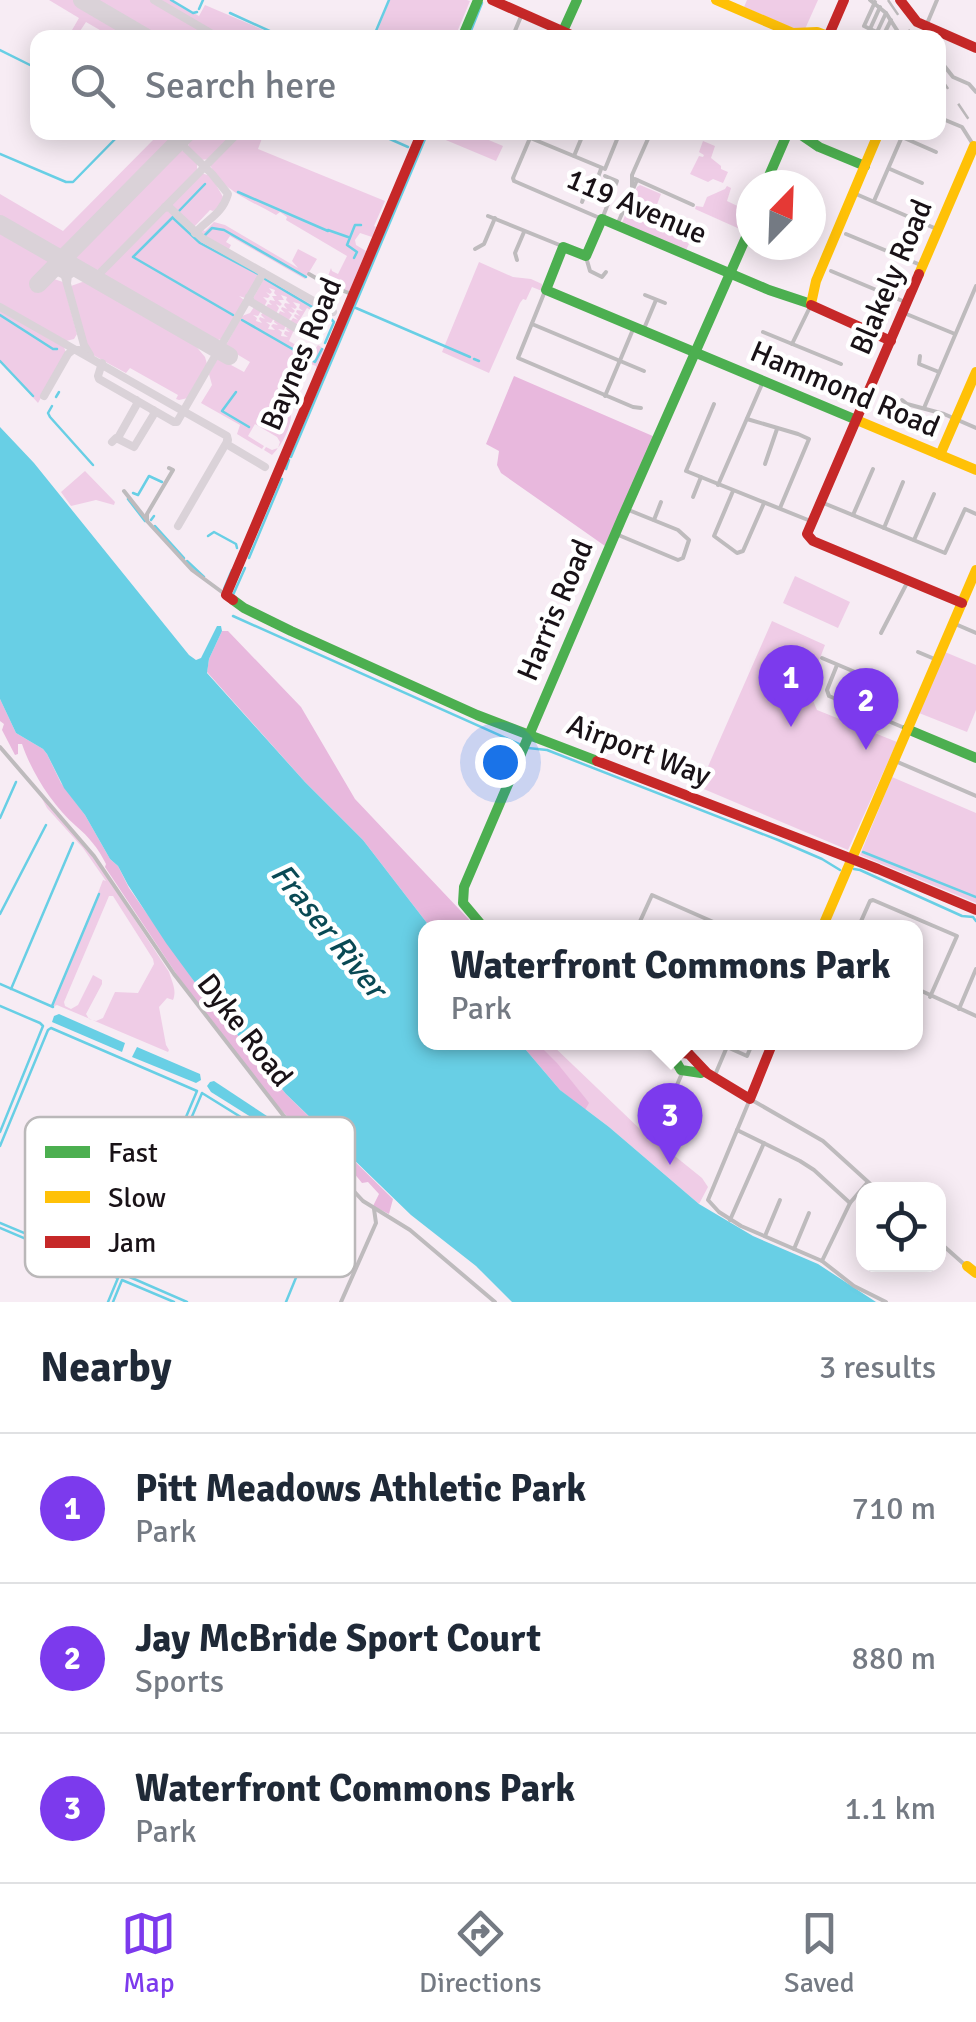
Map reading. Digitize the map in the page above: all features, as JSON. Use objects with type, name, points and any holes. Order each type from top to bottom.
[{"type":"street","points":[[465,30],[478,0]]},
{"type":"street","points":[[492,0],[561,30]]},
{"type":"street","points":[[563,30],[577,0]]},
{"type":"street","points":[[716,0],[779,30]]},
{"type":"street","points":[[834,30],[846,0]]},
{"type":"street","points":[[900,0],[914,20],[935,30]]},
{"type":"street","points":[[926,26],[937,0]]},
{"type":"street","points":[[880,7],[870,29],[864,26],[873,1],[880,7],[886,13],[897,30]]},
{"type":"street","points":[[882,30],[886,13]]},
{"type":"street","points":[[515,30],[522,14]]},
{"type":"street","points":[[884,30],[890,20]]},
{"type":"street","points":[[946,35],[976,48]]},
{"type":"street","points":[[946,69],[976,92]]},
{"type":"street","points":[[946,121],[962,128],[974,146]]},
{"type":"street","name":"Baynes Road","points":[[226,596],[419,140]]},
{"type":"street","name":"119 Avenue","points":[[529,140],[514,181],[891,341]]},
{"type":"street","points":[[535,140],[574,156],[617,181],[584,259]]},
{"type":"street","points":[[574,156],[581,140]]},
{"type":"street","points":[[594,188],[617,140]]},
{"type":"street","points":[[617,226],[636,182],[635,170],[648,140]]},
{"type":"street","points":[[773,170],[788,140]]},
{"type":"street","points":[[807,140],[868,161]]},
{"type":"street","points":[[792,344],[808,307],[813,282],[877,140]]},
{"type":"street","points":[[874,202],[901,140]]},
{"type":"street","points":[[914,140],[936,152]]},
{"type":"street","name":"Blakely Road","points":[[908,581],[808,538],[808,532],[974,146]]},
{"type":"street","points":[[889,168],[922,183]]},
{"type":"street","points":[[636,182],[693,205]]},
{"type":"street","points":[[582,202],[585,194],[608,204]]},
{"type":"street","points":[[851,199],[874,202],[939,230]]},
{"type":"street","points":[[488,216],[563,246],[584,259],[594,274],[602,277],[606,272]]},
{"type":"street","points":[[476,249],[484,244],[494,218]]},
{"type":"street","points":[[517,260],[525,230]]},
{"type":"street","points":[[846,234],[923,266]]},
{"type":"street","points":[[563,246],[518,358],[641,408]]},
{"type":"street","name":"Harris Road","points":[[477,920],[462,898],[473,866],[736,257]]},
{"type":"street","points":[[831,270],[955,334]]},
{"type":"street","points":[[308,274],[354,296]]},
{"type":"street","points":[[590,284],[594,274]]},
{"type":"street","points":[[924,408],[976,286]]},
{"type":"street","name":"Hammond Road","points":[[546,290],[638,329],[697,348],[709,359],[976,470]]},
{"type":"street","points":[[645,295],[665,303]]},
{"type":"street","points":[[606,396],[620,361],[656,300]]},
{"type":"street","points":[[532,324],[644,372]]},
{"type":"street","points":[[763,332],[841,364]]},
{"type":"street","points":[[920,356],[919,364],[939,372]]},
{"type":"street","points":[[940,455],[976,372]]},
{"type":"street","points":[[718,484],[763,381]]},
{"type":"street","points":[[902,400],[976,428]]},
{"type":"street","points":[[714,404],[686,471],[813,522]]},
{"type":"street","points":[[747,419],[809,440],[780,508]]},
{"type":"street","points":[[764,464],[777,429]]},
{"type":"street","points":[[148,522],[147,514],[172,470],[169,468]]},
{"type":"street","points":[[853,516],[874,469]]},
{"type":"street","points":[[693,497],[701,478]]},
{"type":"street","points":[[884,528],[903,482]]},
{"type":"street","name":"Airport Way","points":[[124,491],[188,567],[258,615],[477,715],[976,910]]},
{"type":"street","points":[[733,491],[714,536],[739,554],[764,503]]},
{"type":"street","points":[[914,540],[934,494]]},
{"type":"street","points":[[654,520],[661,502]]},
{"type":"street","points":[[822,502],[946,553],[965,509],[976,514]]},
{"type":"street","points":[[616,534],[678,560],[686,551],[689,541],[678,530],[626,509]]},
{"type":"street","points":[[825,920],[976,570]]},
{"type":"street","points":[[881,633],[908,581],[962,603]]},
{"type":"street","points":[[953,623],[976,633]]},
{"type":"street","points":[[918,652],[938,660]]},
{"type":"street","points":[[822,658],[888,686],[875,716]]},
{"type":"street","points":[[838,665],[828,694],[976,758]]},
{"type":"street","name":"Dyke Road","points":[[0,747],[94,856],[174,974],[285,1117]]},
{"type":"street","points":[[894,760],[976,796]]},
{"type":"street","points":[[641,920],[652,895],[704,920]]},
{"type":"street","points":[[862,920],[872,900],[919,920]]},
{"type":"street","points":[[923,922],[956,936],[930,997]]},
{"type":"street","points":[[959,1009],[976,969]]},
{"type":"street","points":[[923,993],[976,1016]]},
{"type":"street","points":[[661,1050],[675,1057]]},
{"type":"street","points":[[689,1055],[691,1050]]},
{"type":"street","points":[[714,1078],[726,1050]]},
{"type":"street","points":[[770,1050],[748,1097],[709,1204],[730,1220],[822,1261],[854,1286],[886,1302]]},
{"type":"street","points":[[661,1122],[694,1059],[682,1052],[675,1057]]},
{"type":"street","points":[[675,1057],[676,1067],[714,1078],[824,1142],[868,1182]]},
{"type":"street","points":[[646,1116],[680,1130]]},
{"type":"street","points":[[737,1130],[814,1170],[850,1203]]},
{"type":"street","points":[[730,1220],[764,1143]]},
{"type":"street","name":"Dyke Road","points":[[355,1192],[374,1209],[410,1230],[495,1302]]},
{"type":"street","points":[[822,1261],[856,1196]]},
{"type":"street","points":[[765,1236],[780,1200]]},
{"type":"street","points":[[355,1272],[376,1223],[374,1209]]},
{"type":"street","points":[[794,1248],[809,1213]]},
{"type":"street","points":[[946,1249],[972,1270]]},
{"type":"street","points":[[342,1302],[353,1277]]},
{"type":"shaded area","points":[[49,0],[73,0],[126,30],[100,30],[86,22],[81,30],[72,30],[79,18]]},
{"type":"shaded area","points":[[91,0],[150,0],[203,30],[144,30]]},
{"type":"shaded area","points":[[158,0],[171,0],[199,16],[205,5],[264,30],[209,30]]},
{"type":"shaded area","points":[[390,0],[470,1],[458,30],[378,30]]},
{"type":"shaded area","points":[[747,0],[818,0],[805,29],[793,28],[744,7]]},
{"type":"shaded area","points":[[153,140],[175,140],[64,251],[0,217],[0,194],[63,231]]},
{"type":"shaded area","points":[[189,140],[229,140],[209,159],[200,160],[188,148]]},
{"type":"shaded area","points":[[234,140],[261,140],[258,149],[385,201],[372,237],[360,233],[355,240],[366,251],[349,292],[329,284],[327,279],[331,268],[338,274],[347,256],[286,220],[280,212],[276,215],[238,194],[220,180],[210,164]]},
{"type":"shaded area","points":[[446,140],[489,140],[503,146],[496,161]]},
{"type":"shaded area","points":[[703,141],[715,146],[711,158],[728,172],[723,183],[690,174],[699,156],[704,155],[699,152]]},
{"type":"shaded area","points":[[177,151],[186,151],[197,163],[197,171],[101,269],[93,271],[73,260],[73,255]]},
{"type":"shaded area","points":[[201,173],[211,176],[223,197],[219,207],[210,210],[193,228],[171,204]]},
{"type":"shaded area","points":[[640,185],[661,194],[656,207],[689,221],[689,229],[694,231],[691,239],[683,236],[689,244],[686,250],[622,223]]},
{"type":"shaded area","points":[[731,188],[727,201],[736,205],[736,227],[695,209],[703,207],[707,197]]},
{"type":"shaded area","points":[[166,209],[199,237],[259,274],[245,298],[239,296],[244,300],[222,339],[214,341],[104,277],[104,271]]},
{"type":"shaded area","points":[[214,222],[298,268],[292,261],[298,249],[317,259],[305,279],[230,236],[226,242],[231,245],[228,251],[200,235]]},
{"type":"shaded area","points":[[0,231],[53,262],[35,281],[41,288],[51,278],[63,282],[77,334],[74,339],[66,341],[0,303]]},
{"type":"shaded area","points":[[479,262],[542,284],[542,291],[532,287],[520,303],[489,373],[442,352]]},
{"type":"shaded area","points":[[265,277],[324,311],[324,317],[307,308],[296,326],[290,322],[293,318],[298,320],[294,316],[300,316],[297,310],[303,311],[300,304],[293,302],[297,307],[291,307],[293,313],[288,311],[292,315],[288,321],[278,315],[280,311],[285,313],[281,309],[287,309],[285,303],[290,304],[287,297],[281,295],[284,300],[278,300],[282,304],[276,304],[276,314],[265,308],[272,305],[270,300],[275,301],[272,296],[277,296],[269,288],[272,292],[266,292],[268,298],[263,297],[267,301],[264,307],[252,300]]},
{"type":"shaded area","points":[[85,281],[194,344],[207,364],[188,398],[176,399],[178,395],[130,368],[126,373],[93,355],[71,286]]},
{"type":"shaded area","points":[[254,307],[261,311],[258,316],[253,315],[256,321],[262,323],[259,319],[265,319],[263,312],[274,318],[271,323],[266,322],[270,325],[268,329],[275,330],[271,326],[278,325],[275,319],[286,325],[284,330],[278,329],[281,336],[288,337],[284,334],[290,332],[288,326],[294,330],[289,341],[312,354],[318,345],[324,349],[316,369],[308,363],[290,404],[290,424],[278,448],[277,437],[255,424],[248,436],[264,446],[262,449],[237,434],[240,425],[201,403],[212,385],[209,374],[218,358],[244,372],[250,362],[225,347],[242,316]]},
{"type":"shaded area","points":[[0,310],[64,347],[66,353],[38,403],[0,361]]},
{"type":"shaded area","points":[[514,376],[655,437],[605,546],[501,473],[497,465],[499,451],[486,444]]},
{"type":"shaded area","points":[[85,471],[114,505],[96,500],[71,506],[61,492]]},
{"type":"shaded area","points":[[795,576],[850,602],[838,628],[783,603]]},
{"type":"shaded area","points":[[772,621],[825,645],[808,689],[817,710],[897,742],[848,850],[699,787]]},
{"type":"shaded area","points":[[222,631],[228,631],[301,707],[355,799],[469,920],[425,920],[363,840],[305,782],[207,672]]},
{"type":"shaded area","points":[[945,652],[976,665],[976,710],[967,732],[919,713]]},
{"type":"shaded area","points":[[0,699],[16,733],[47,754],[110,859],[196,984],[309,1117],[288,1117],[275,1103],[183,984],[96,848],[44,788],[22,744],[18,744],[15,755],[0,721]]},
{"type":"shaded area","points":[[892,777],[976,813],[976,903],[860,855]]},
{"type":"shaded area","points":[[39,793],[96,860],[169,972],[173,1000],[167,998],[159,1007],[168,1052],[92,1020],[103,1018],[115,992],[138,993],[154,964],[113,896],[109,896],[64,1002],[71,1009],[78,1005],[93,975],[102,980],[86,1014],[89,1018],[57,1005],[52,1007],[103,880],[106,881]]},
{"type":"shaded area","points":[[526,1050],[544,1050],[557,1063],[589,1103],[585,1110],[560,1090]]},
{"type":"shaded area","points":[[531,1050],[557,1050],[642,1131],[652,1121],[676,1131],[671,1153],[708,1187],[699,1204],[609,1127],[560,1090]]},
{"type":"shaded area","points":[[355,1162],[393,1199],[389,1214],[373,1206],[379,1194],[368,1182],[362,1183],[355,1174]]},
{"type":"water","name":"Fraser River","points":[[0,427],[34,463],[189,655],[196,660],[201,658],[217,626],[221,626],[207,673],[363,840],[425,920],[418,920],[418,1050],[526,1050],[560,1090],[699,1204],[753,1236],[818,1264],[876,1302],[512,1302],[355,1161],[355,1117],[310,1117],[286,1094],[166,943],[64,788],[47,754],[16,733],[0,699]]},
{"type":"water","points":[[59,1014],[125,1043],[122,1052],[52,1022]]},
{"type":"water","points":[[137,1047],[200,1074],[201,1080],[196,1083],[132,1057]]},
{"type":"water","points":[[210,1082],[268,1117],[251,1117],[211,1092],[207,1086]]},
{"type":"waterway","points":[[171,0],[197,12]]},
{"type":"waterway","points":[[199,9],[203,0]]},
{"type":"waterway","points":[[376,30],[389,0]]},
{"type":"waterway","points":[[471,30],[482,3]]},
{"type":"waterway","points":[[230,13],[267,30]]},
{"type":"waterway","points":[[0,50],[30,65]]},
{"type":"waterway","points":[[0,154],[73,182],[114,140]]},
{"type":"waterway","points":[[392,140],[408,147]]},
{"type":"waterway","points":[[291,457],[425,140]]},
{"type":"waterway","points":[[178,212],[205,184]]},
{"type":"waterway","points":[[238,192],[328,231]]},
{"type":"waterway","points":[[174,216],[133,257],[233,315]]},
{"type":"waterway","points":[[173,218],[200,243],[258,274]]},
{"type":"waterway","points":[[354,258],[357,252],[347,245],[355,225],[361,225]]},
{"type":"waterway","points":[[204,236],[212,228],[224,230],[306,277]]},
{"type":"waterway","points":[[328,230],[348,237]]},
{"type":"waterway","points":[[265,279],[324,314]]},
{"type":"waterway","points":[[356,308],[470,357]]},
{"type":"waterway","points":[[0,315],[57,349]]},
{"type":"waterway","points":[[325,343],[334,322],[330,318]]},
{"type":"waterway","points":[[242,320],[315,362],[322,349]]},
{"type":"waterway","points":[[474,359],[479,361]]},
{"type":"waterway","points":[[0,361],[33,396]]},
{"type":"waterway","points":[[56,397],[59,392]]},
{"type":"waterway","points":[[236,392],[222,411],[249,427]]},
{"type":"waterway","points":[[52,406],[50,417],[93,465]]},
{"type":"waterway","points":[[286,469],[289,460]]},
{"type":"waterway","points":[[133,493],[138,495],[149,476],[162,482]]},
{"type":"waterway","points":[[249,558],[282,479]]},
{"type":"waterway","points":[[128,499],[145,521]]},
{"type":"waterway","points":[[151,520],[154,516]]},
{"type":"waterway","points":[[155,526],[184,558]]},
{"type":"waterway","points":[[208,536],[214,532],[237,548]]},
{"type":"waterway","points":[[187,561],[204,577]]},
{"type":"waterway","points":[[233,595],[245,568]]},
{"type":"waterway","points":[[224,589],[232,570]]},
{"type":"waterway","points":[[233,616],[519,744]]},
{"type":"waterway","points":[[528,748],[547,750],[778,840],[840,870]]},
{"type":"waterway","points":[[0,818],[16,782]]},
{"type":"waterway","points":[[0,914],[46,825]]},
{"type":"waterway","points":[[11,989],[73,843]]},
{"type":"waterway","points":[[863,852],[976,897]]},
{"type":"waterway","points":[[854,869],[976,921]]},
{"type":"waterway","points":[[52,1006],[99,894]]},
{"type":"waterway","points":[[0,984],[53,1007]]},
{"type":"waterway","points":[[0,1006],[43,1026],[0,1132]]},
{"type":"waterway","points":[[0,1146],[51,1028],[197,1091],[186,1117]]},
{"type":"waterway","points":[[192,1117],[202,1093],[241,1117]]},
{"type":"waterway","points":[[0,1223],[25,1233]]},
{"type":"waterway","points":[[0,1228],[25,1239]]},
{"type":"waterway","points":[[108,1302],[116,1277]]},
{"type":"waterway","points":[[130,1277],[187,1302]]},
{"type":"waterway","points":[[286,1302],[296,1277]]},
{"type":"waterway","points":[[113,1302],[122,1280],[174,1302]]},
{"type":"taxiway","points":[[154,0],[205,30]]},
{"type":"taxiway","points":[[67,283],[68,276],[75,271],[99,274],[231,140]]},
{"type":"taxiway","points":[[179,142],[228,194],[219,211],[195,233]]},
{"type":"taxiway","points":[[165,207],[202,238],[333,312]]},
{"type":"taxiway","points":[[64,267],[70,252]]},
{"type":"taxiway","points":[[52,254],[62,266],[90,355]]},
{"type":"taxiway","points":[[48,274],[56,271],[64,275]]},
{"type":"taxiway","points":[[102,363],[99,379],[177,422],[262,272]]},
{"type":"taxiway","points":[[249,297],[251,302],[311,337]]},
{"type":"taxiway","points":[[0,307],[227,436],[178,526]]},
{"type":"taxiway","points":[[44,396],[68,354],[79,350]]},
{"type":"taxiway","points":[[119,436],[136,400]]},
{"type":"taxiway","points":[[112,442],[116,438],[134,447],[153,410]]},
{"type":"taxiway","points":[[227,441],[265,467]]},
{"type":"runway","points":[[82,0],[133,30]]},
{"type":"runway","points":[[38,284],[180,140]]},
{"type":"runway","points":[[0,224],[229,356]]},
{"type":"railway","points":[[888,0],[909,30]]},
{"type":"railway","points":[[946,86],[976,130]]},
{"type":"traffic: fast","points":[[465,30],[478,0]]},
{"type":"traffic: fast","points":[[563,30],[577,0]]},
{"type":"traffic: fast","points":[[772,170],[785,140]]},
{"type":"traffic: fast","points":[[809,140],[865,166]]},
{"type":"traffic: fast","points":[[811,304],[602,219],[586,256],[563,247],[546,290],[859,421]]},
{"type":"traffic: fast","points":[[477,920],[463,903],[464,887],[736,260]]},
{"type":"traffic: fast","points":[[233,600],[291,631],[477,715],[597,761]]},
{"type":"traffic: fast","points":[[907,729],[976,758]]},
{"type":"traffic: fast","points":[[670,1056],[681,1070],[701,1073]]},
{"type":"traffic: slow","points":[[716,0],[786,30]]},
{"type":"traffic: slow","points":[[811,304],[816,281],[876,140]]},
{"type":"traffic: slow","points":[[919,274],[974,146]]},
{"type":"traffic: slow","points":[[940,455],[976,372]]},
{"type":"traffic: slow","points":[[859,421],[976,470]]},
{"type":"traffic: slow","points":[[825,920],[976,570]]},
{"type":"traffic: slow","points":[[967,1266],[976,1273]]},
{"type":"traffic: jam","points":[[492,0],[560,30]]},
{"type":"traffic: jam","points":[[831,30],[844,0]]},
{"type":"traffic: jam","points":[[900,0],[917,22],[935,30]]},
{"type":"traffic: jam","points":[[946,35],[976,48]]},
{"type":"traffic: jam","points":[[233,600],[226,595],[419,140]]},
{"type":"traffic: jam","points":[[919,274],[807,534],[813,541],[962,603]]},
{"type":"traffic: jam","points":[[811,305],[891,341]]},
{"type":"traffic: jam","points":[[597,761],[976,910]]},
{"type":"traffic: jam","points":[[666,1050],[676,1055],[689,1054],[707,1073],[750,1099],[770,1050]]},
{"type":"place","name":"Pitt Meadows Athletic Park","points":[[791,727]]},
{"type":"place","name":"Jay McBride Sport Court","points":[[866,750]]},
{"type":"place","name":"Waterfront Commons Park","points":[[670,1165]]}]
